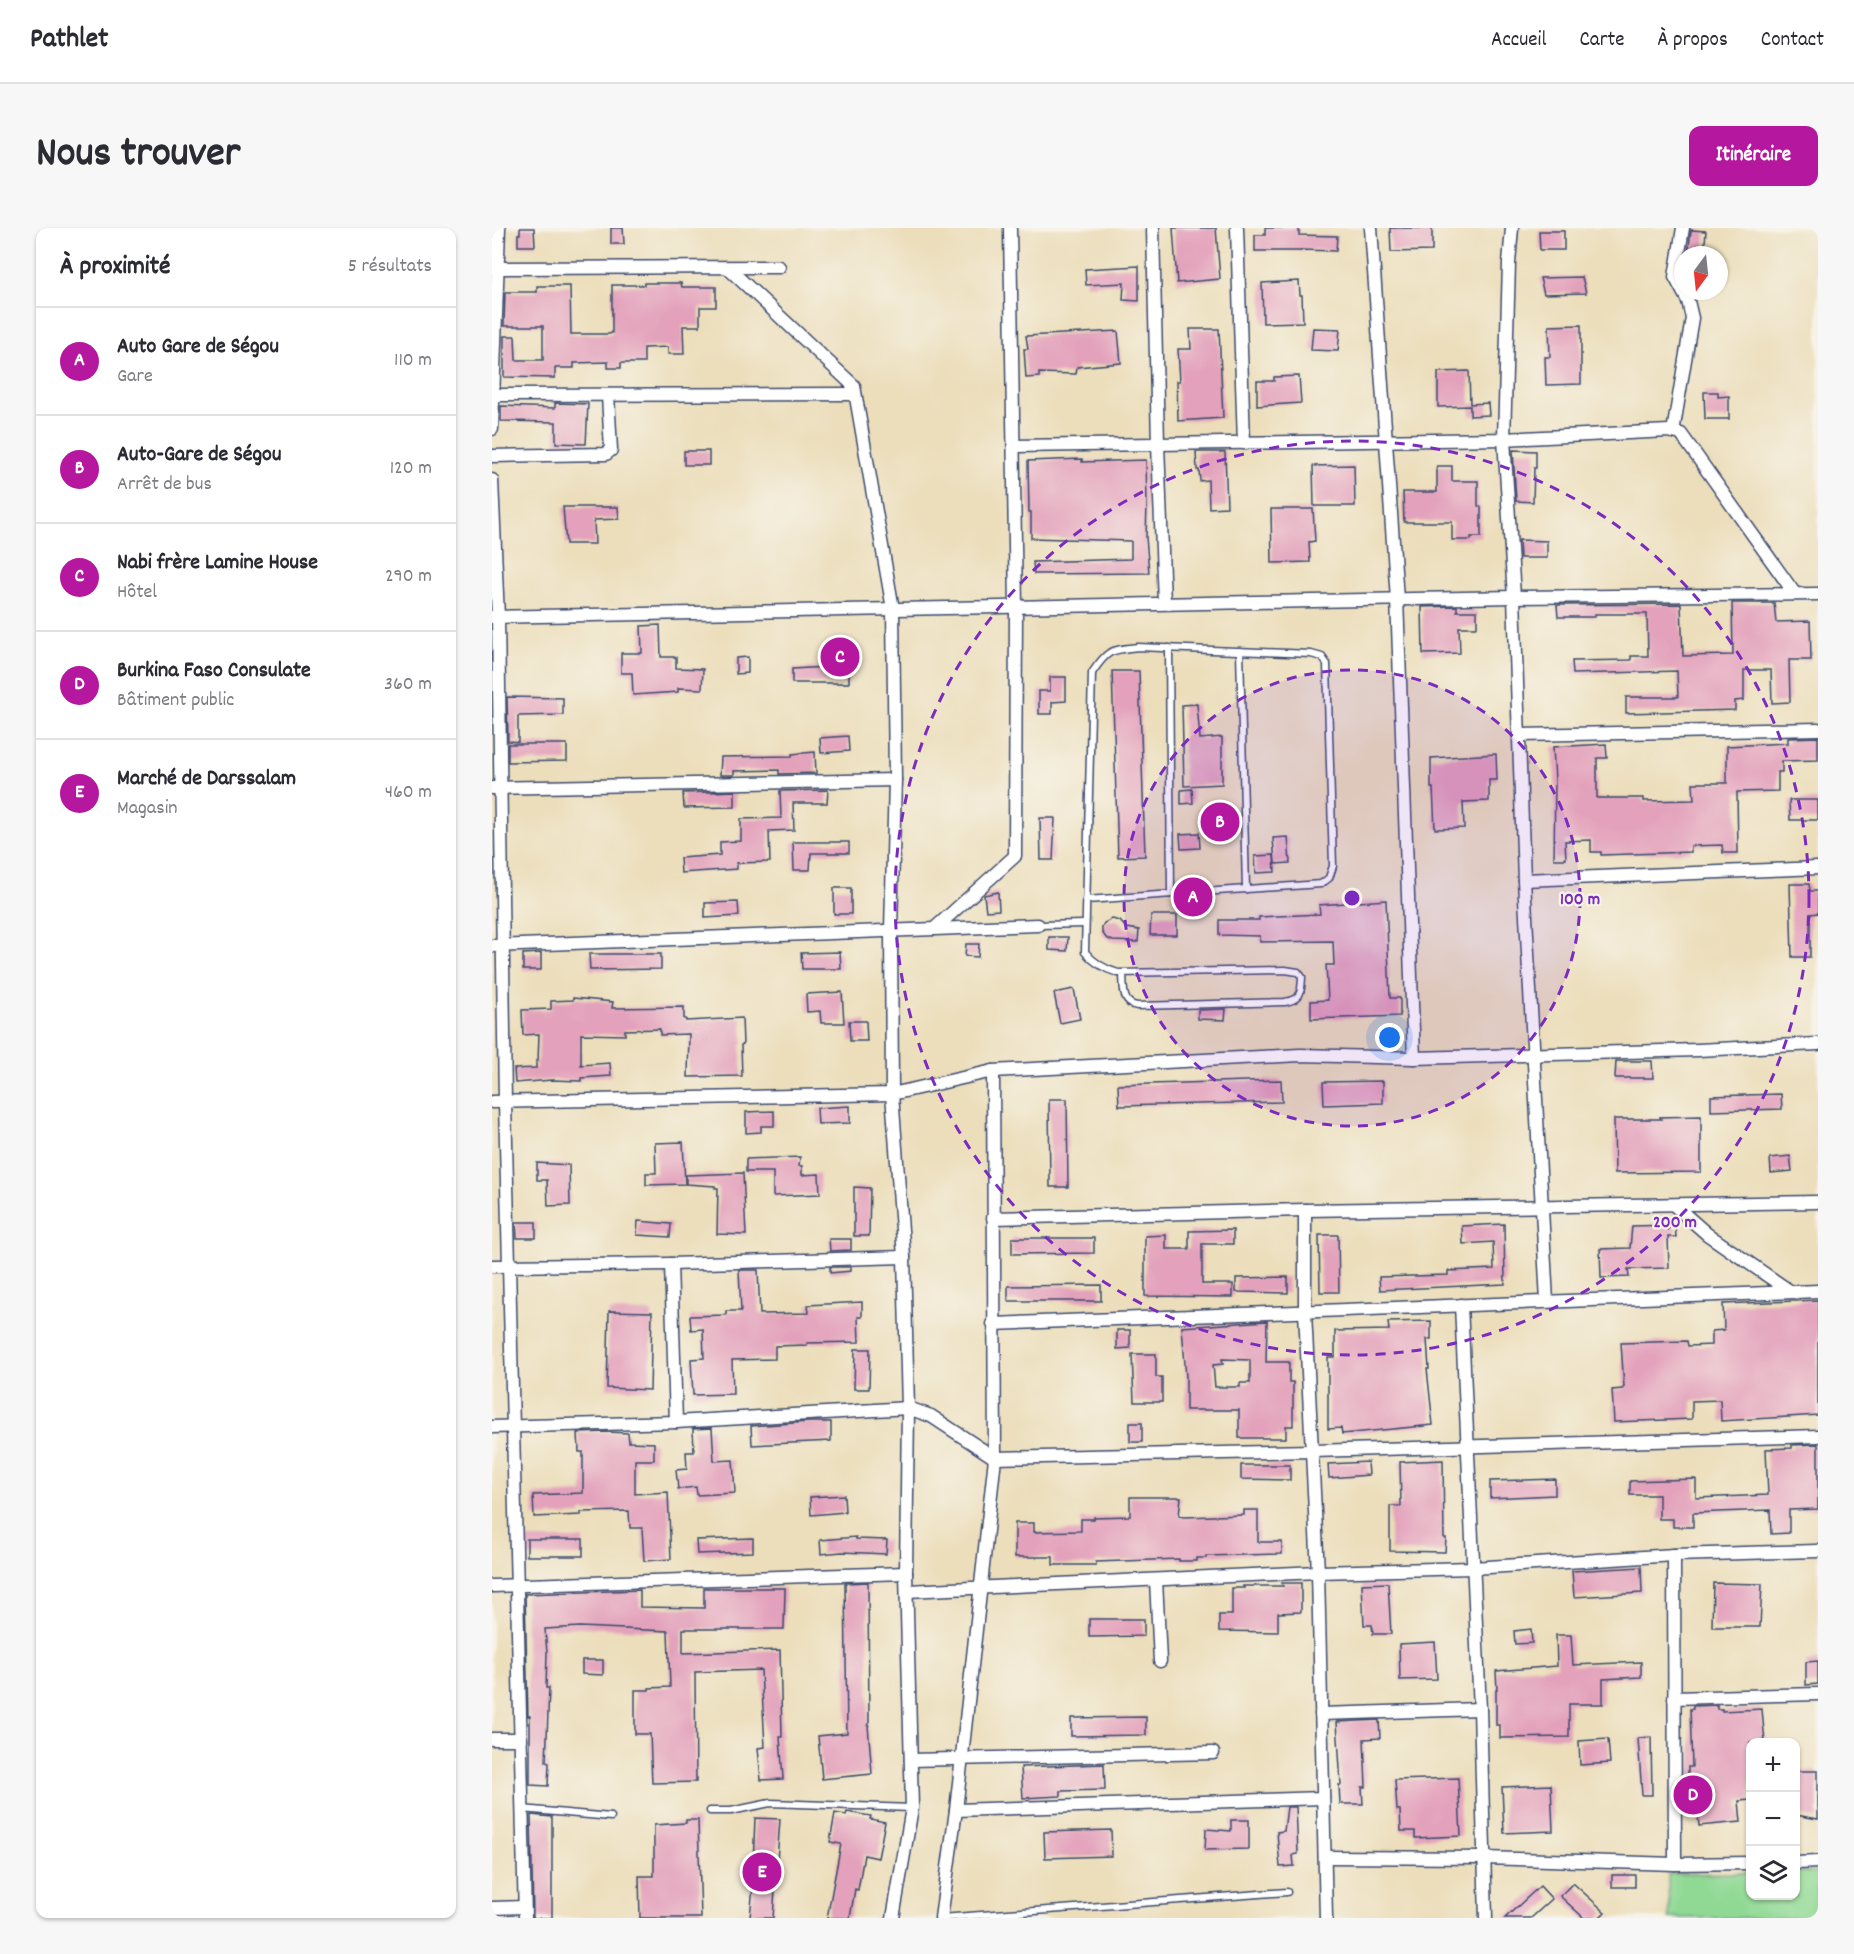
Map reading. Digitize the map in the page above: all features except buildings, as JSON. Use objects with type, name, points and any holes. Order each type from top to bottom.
[{"type":"street","points":[[492,429],[495,268],[499,228]]},
{"type":"street","points":[[934,929],[1015,856],[1016,606],[1010,228]]},
{"type":"street","points":[[1153,228],[1164,603]]},
{"type":"street","points":[[1237,228],[1244,443]]},
{"type":"street","points":[[1371,228],[1397,599],[1414,1058]]},
{"type":"street","points":[[1512,228],[1504,439],[1514,597],[1524,880],[1547,1301]]},
{"type":"street","points":[[1673,432],[1692,318],[1688,301],[1676,277],[1683,228]]},
{"type":"street","points":[[728,267],[854,386],[893,609],[895,780],[891,930],[892,1094],[904,1257],[908,1408],[906,1573],[912,1808],[893,1918]]},
{"type":"street","points":[[495,268],[779,267]]},
{"type":"street","points":[[493,395],[855,394]]},
{"type":"street","points":[[492,456],[606,454],[611,450],[608,395]]},
{"type":"street","points":[[1014,446],[1504,439],[1669,431],[1681,434],[1795,594]]},
{"type":"street","points":[[492,480],[498,1102],[509,1266],[524,1912],[492,1908]]},
{"type":"street","points":[[495,617],[1164,603],[1818,594]]},
{"type":"street","points":[[1520,735],[1818,729]]},
{"type":"street","points":[[496,788],[895,780]]},
{"type":"street","points":[[1524,880],[1818,868]]},
{"type":"street","points":[[497,946],[1038,925]]},
{"type":"street","points":[[498,1102],[892,1094],[993,1071],[1300,1055],[1414,1058],[1818,1044]]},
{"type":"street","points":[[941,1918],[962,1759],[995,1458],[993,1071]]},
{"type":"street","points":[[993,1218],[1305,1210],[1818,1202]]},
{"type":"street","points":[[1674,1205],[1707,1234],[1791,1292]]},
{"type":"street","points":[[1305,1210],[1305,1312],[1318,1572],[1326,1918]]},
{"type":"street","points":[[492,1266],[671,1264],[904,1257]]},
{"type":"street","points":[[671,1264],[676,1422]]},
{"type":"street","points":[[993,1324],[1818,1291]]},
{"type":"street","points":[[1461,1305],[1480,1709],[1486,1918]]},
{"type":"street","points":[[492,1427],[676,1422],[908,1408],[931,1416],[995,1458],[1818,1436]]},
{"type":"street","points":[[907,1591],[1318,1572],[1473,1568],[1674,1556],[1818,1551]]},
{"type":"street","points":[[1674,1556],[1675,1864]]},
{"type":"street","points":[[492,1586],[906,1573]]},
{"type":"street","points":[[1156,1580],[1160,1661]]},
{"type":"street","points":[[1674,1698],[1818,1694]]},
{"type":"street","points":[[1321,1714],[1480,1709]]},
{"type":"street","points":[[492,1739],[521,1739]]},
{"type":"street","points":[[911,1760],[1214,1754]]},
{"type":"street","points":[[956,1810],[1323,1798]]},
{"type":"street","points":[[1325,1857],[1484,1858],[1675,1864],[1746,1863]]},
{"type":"street","points":[[1800,1863],[1818,1862]]},
{"type":"lane","points":[[1086,900],[1321,884],[1329,878],[1333,866],[1327,664],[1322,657],[1311,654],[1138,647],[1114,650],[1103,657],[1092,673],[1085,924],[1085,952],[1092,961],[1105,969],[1123,973],[1285,970],[1298,972],[1302,977],[1302,989],[1294,1000],[1285,1002],[1137,1006],[1127,1002],[1124,994],[1123,973]]},
{"type":"lane","points":[[1168,648],[1171,894]]},
{"type":"lane","points":[[1240,651],[1246,889]]},
{"type":"lane","points":[[1038,925],[1085,924]]},
{"type":"lane","points":[[710,1811],[731,1811],[770,1803],[912,1808]]},
{"type":"lane","points":[[522,1809],[610,1817]]},
{"type":"lane","points":[[941,1918],[1287,1892]]},
{"type":"green space","points":[[1800,1872],[1818,1872],[1818,1918],[1669,1918],[1668,1874],[1746,1873],[1746,1900],[1800,1900]]},
{"type":"place","name":"Nabi frère Lamine House","points":[[840,657]]},
{"type":"place","name":"Auto-Gare de Ségou","points":[[1220,822]]},
{"type":"place","name":"Auto Gare de Ségou","points":[[1193,897]]},
{"type":"place","name":"Burkina Faso Consulate","points":[[1693,1795]]},
{"type":"place","name":"Marché de Darssalam","points":[[762,1872]]}]
